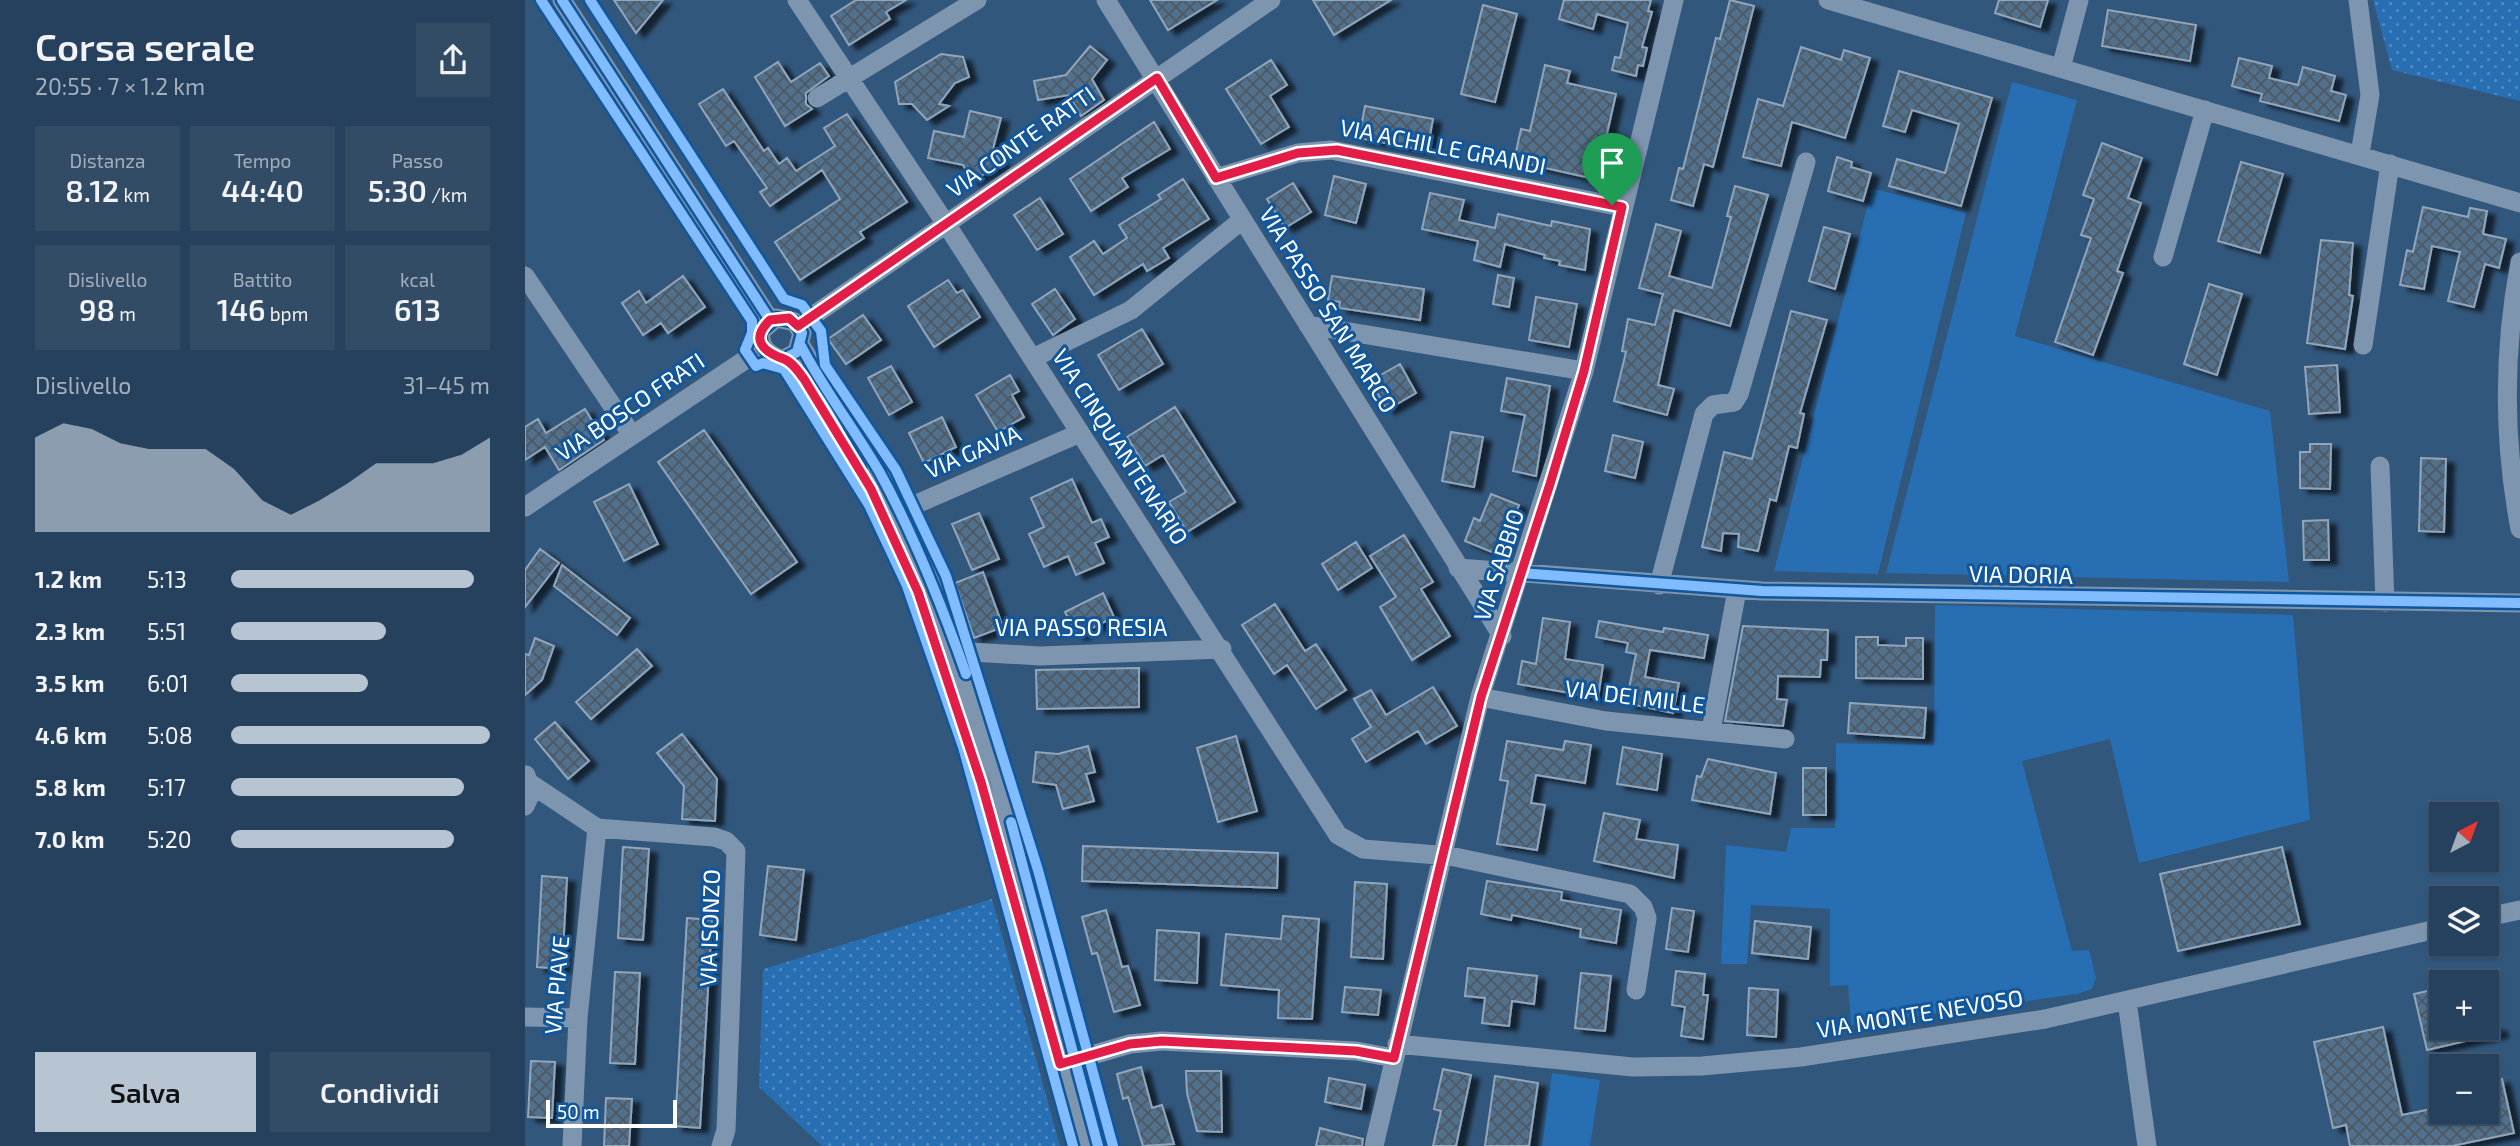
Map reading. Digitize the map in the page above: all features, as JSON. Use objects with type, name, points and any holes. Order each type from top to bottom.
[{"type":"street","points":[[562,0],[770,320]]},
{"type":"street","name":"VIA CINQUANTENARIO","points":[[797,0],[946,224],[1343,839],[1363,849],[1441,855],[1621,891],[1635,898],[1647,918],[1636,990]]},
{"type":"street","points":[[817,98],[977,0]]},
{"type":"street","name":"VIA PASSO SAN MARCO","points":[[1106,0],[1502,636]]},
{"type":"street","name":"VIA CONTE RATTI","points":[[798,326],[1271,0]]},
{"type":"street","name":"VIA SABBIO","points":[[1374,1146],[1441,855],[1481,697],[1584,371],[1674,0]]},
{"type":"street","points":[[2061,68],[2079,0]]},
{"type":"street","points":[[2358,0],[2370,95],[2360,154]]},
{"type":"street","points":[[1839,1],[2520,202]]},
{"type":"street","points":[[2163,257],[2205,110]]},
{"type":"street","name":"VIA ACHILLE GRANDI","points":[[1216,178],[1298,153],[1337,150],[1622,207]]},
{"type":"street","points":[[1659,585],[1704,414],[1713,405],[1729,404],[1739,394],[1806,162]]},
{"type":"street","points":[[2363,345],[2390,164]]},
{"type":"street","points":[[1033,358],[1131,310],[1242,220]]},
{"type":"street","points":[[2520,262],[2506,401],[2509,466],[2520,529]]},
{"type":"street","points":[[525,276],[632,435]]},
{"type":"street","points":[[892,515],[800,373],[784,359],[771,356],[763,348],[761,331],[770,320],[789,318],[798,326],[802,333],[801,346],[857,434],[892,515],[950,657],[981,782],[1067,1062],[1098,1146]]},
{"type":"street","points":[[1308,325],[1584,371]]},
{"type":"street","points":[[784,359],[801,346]]},
{"type":"street","name":"VIA BOSCO FRATI","points":[[525,507],[763,348]]},
{"type":"street","name":"VIA GAVIA","points":[[892,515],[1080,433]]},
{"type":"street","points":[[2380,466],[2385,602]]},
{"type":"street","points":[[1458,568],[1522,573]]},
{"type":"street","name":"VIA DORIA","points":[[1522,573],[1737,590],[2520,603]]},
{"type":"street","points":[[1711,731],[1737,590]]},
{"type":"street","name":"VIA PASSO RESIA","points":[[950,657],[1222,649]]},
{"type":"street","name":"VIA DEI MILLE","points":[[1481,697],[1579,717],[1785,738]]},
{"type":"street","points":[[525,806],[531,793],[528,779]]},
{"type":"street","name":"VIA ISONZO","points":[[528,779],[597,828],[718,838],[729,844],[737,854],[726,1130],[721,1146]]},
{"type":"street","name":"VIA PIAVE","points":[[572,1146],[578,1018],[597,828]]},
{"type":"street","points":[[2499,915],[2520,910]]},
{"type":"street","name":"VIA MONTE NEVOSO","points":[[1067,1062],[1136,1043],[1162,1041],[1396,1051],[1633,1067],[1702,1066],[1801,1057],[2045,1019],[2429,931]]},
{"type":"street","points":[[2127,1001],[2147,1146]]},
{"type":"street","points":[[525,1017],[578,1018]]},
{"type":"street","points":[[1067,1062],[1081,1146]]},
{"type":"shaded area","points":[[2373,0],[2520,0],[2520,101],[2392,70]]},
{"type":"shaded area","points":[[2012,82],[2077,100],[2015,336],[2270,411],[2289,582],[1886,573]]},
{"type":"shaded area","points":[[1872,188],[1966,213],[1878,574],[1774,571]]},
{"type":"shaded area","points":[[1935,605],[2293,615],[2310,820],[2139,863],[2110,739],[2022,761],[2072,951],[2089,950],[2096,978],[2092,989],[2077,994],[1851,1025],[1848,985],[1830,986],[1830,909],[1751,905],[1747,964],[1721,964],[1726,845],[1786,852],[1791,828],[1835,828],[1836,743],[1934,745]]},
{"type":"shaded area","points":[[992,899],[1060,1146],[822,1146],[759,1087],[763,969]]},
{"type":"shaded area","points":[[1552,1073],[1600,1080],[1590,1146],[1542,1146]]},
{"type":"building","points":[[614,0],[663,0],[636,33]]},
{"type":"building","points":[[856,0],[906,0],[886,12],[890,19],[849,45],[831,16]]},
{"type":"building","points":[[1150,0],[1217,0],[1168,30]]},
{"type":"building","points":[[1313,0],[1391,0],[1334,35]]},
{"type":"building","points":[[1564,0],[1651,0],[1648,11],[1652,12],[1642,47],[1647,48],[1643,66],[1638,65],[1636,76],[1612,70],[1615,57],[1620,58],[1628,23],[1597,14],[1593,29],[1559,19]]},
{"type":"building","points":[[1730,0],[1754,6],[1713,167],[1704,164],[1693,206],[1671,200],[1679,168],[1683,169],[1716,38],[1720,39]]},
{"type":"building","points":[[1999,0],[2048,0],[2040,27],[1995,13]]},
{"type":"building","points":[[1483,5],[1517,14],[1495,102],[1461,94]]},
{"type":"building","points":[[2108,10],[2196,25],[2190,61],[2102,46]]},
{"type":"building","points":[[1090,46],[1107,60],[1092,79],[1104,100],[1081,116],[1069,95],[1038,100],[1034,81],[1066,75]]},
{"type":"building","points":[[1801,47],[1841,60],[1844,50],[1870,58],[1845,138],[1792,122],[1781,166],[1743,157],[1758,99],[1783,106]]},
{"type":"building","points":[[941,54],[963,57],[969,77],[955,83],[939,104],[949,106],[927,120],[912,104],[899,104],[895,82]]},
{"type":"building","points":[[2239,58],[2272,66],[2269,78],[2298,85],[2303,67],[2335,76],[2331,91],[2346,95],[2339,121],[2260,101],[2262,94],[2232,86]]},
{"type":"building","points":[[1271,60],[1287,85],[1270,96],[1289,127],[1261,144],[1226,89]]},
{"type":"building","points":[[778,62],[791,82],[820,63],[829,76],[806,93],[806,104],[812,109],[785,126],[755,77]]},
{"type":"building","points":[[1545,65],[1570,71],[1567,83],[1616,94],[1604,147],[1615,149],[1608,182],[1514,161],[1521,129],[1530,131]]},
{"type":"building","points":[[1899,71],[1992,98],[1961,206],[1889,186],[1897,159],[1945,173],[1959,124],[1912,110],[1905,132],[1883,126]]},
{"type":"building","points":[[723,89],[764,151],[768,148],[779,164],[787,158],[796,171],[835,146],[824,128],[847,114],[907,202],[860,232],[864,238],[800,280],[775,242],[840,199],[822,170],[770,206],[760,192],[767,188],[734,141],[726,146],[699,104]]},
{"type":"building","points":[[1365,106],[1433,119],[1427,151],[1359,138]]},
{"type":"building","points":[[970,111],[1001,118],[993,149],[1002,164],[972,181],[963,165],[928,158],[934,131],[964,137]]},
{"type":"building","points":[[1154,122],[1170,149],[1122,178],[1128,187],[1091,211],[1070,179]]},
{"type":"building","points":[[2102,143],[2142,158],[2128,198],[2141,203],[2117,271],[2123,273],[2093,355],[2055,342],[2091,238],[2081,235],[2094,199],[2083,195]]},
{"type":"building","points":[[1837,157],[1852,162],[1851,167],[1871,173],[1863,201],[1828,191]]},
{"type":"building","points":[[2241,162],[2283,174],[2260,253],[2218,241]]},
{"type":"building","points":[[1334,176],[1366,184],[1356,223],[1325,215]]},
{"type":"building","points":[[1183,179],[1209,219],[1163,248],[1169,258],[1147,271],[1143,264],[1094,295],[1070,257],[1094,241],[1103,254],[1127,238],[1119,225],[1161,199],[1158,195]]},
{"type":"building","points":[[1293,183],[1311,212],[1285,228],[1267,199]]},
{"type":"building","points":[[1735,186],[1768,195],[1730,326],[1674,310],[1658,385],[1674,389],[1667,415],[1614,401],[1626,352],[1622,351],[1628,319],[1655,325],[1663,294],[1639,288],[1656,224],[1681,231],[1669,276],[1712,288],[1731,217],[1727,216]]},
{"type":"building","points":[[1430,193],[1464,200],[1459,220],[1495,228],[1498,214],[1551,226],[1552,221],[1590,229],[1585,270],[1559,265],[1560,261],[1544,258],[1545,255],[1505,244],[1500,267],[1474,260],[1478,241],[1422,229]]},
{"type":"building","points":[[1040,198],[1063,234],[1037,250],[1014,215]]},
{"type":"building","points":[[2423,207],[2468,217],[2470,208],[2487,211],[2483,234],[2506,239],[2499,268],[2485,264],[2474,307],[2448,301],[2460,252],[2432,246],[2424,289],[2400,285],[2407,250],[2413,252]]},
{"type":"building","points":[[1824,227],[1850,234],[1835,289],[1809,281]]},
{"type":"building","points":[[2321,240],[2353,243],[2349,295],[2353,296],[2345,349],[2307,343]]},
{"type":"building","points":[[1498,275],[1514,278],[1509,307],[1493,304]]},
{"type":"building","points":[[683,276],[705,307],[668,333],[661,323],[643,335],[622,303],[639,291],[646,303]]},
{"type":"building","points":[[1332,276],[1424,289],[1420,320],[1339,308],[1340,302],[1328,300]]},
{"type":"building","points":[[948,280],[957,293],[963,290],[980,317],[934,347],[908,306]]},
{"type":"building","points":[[2209,284],[2242,294],[2217,375],[2184,364]]},
{"type":"building","points":[[1055,289],[1075,319],[1053,335],[1032,304]]},
{"type":"building","points":[[1536,297],[1577,304],[1569,347],[1529,340]]},
{"type":"building","points":[[1791,311],[1827,320],[1800,413],[1804,414],[1797,448],[1789,446],[1776,501],[1770,499],[1758,551],[1738,547],[1739,534],[1723,533],[1721,551],[1702,547],[1724,452],[1752,459]]},
{"type":"building","points":[[863,315],[881,340],[846,364],[828,339]]},
{"type":"building","points":[[1142,329],[1163,364],[1119,390],[1098,355]]},
{"type":"building","points":[[1400,364],[1416,393],[1387,410],[1370,381]]},
{"type":"building","points":[[2337,365],[2340,412],[2309,414],[2305,367]]},
{"type":"building","points":[[891,366],[912,402],[889,415],[868,378]]},
{"type":"building","points":[[1010,375],[1019,391],[1012,395],[1024,417],[998,432],[976,395]]},
{"type":"building","points":[[1507,378],[1550,386],[1536,476],[1513,471],[1525,415],[1501,411]]},
{"type":"building","points":[[1175,407],[1235,502],[1187,532],[1169,502],[1186,492],[1163,455],[1145,466],[1127,437]]},
{"type":"building","points":[[585,409],[604,440],[559,470],[545,447],[525,460],[525,427],[538,419],[546,433]]},
{"type":"building","points":[[942,417],[956,447],[924,463],[909,433]]},
{"type":"building","points":[[704,430],[797,562],[751,594],[658,462]]},
{"type":"building","points":[[1451,432],[1483,437],[1474,487],[1442,481]]},
{"type":"building","points":[[1613,435],[1643,442],[1635,478],[1605,471]]},
{"type":"building","points":[[2310,444],[2331,444],[2330,489],[2300,488],[2300,452],[2310,452]]},
{"type":"building","points":[[2421,458],[2446,459],[2444,532],[2419,531]]},
{"type":"building","points":[[1072,479],[1092,523],[1101,519],[1109,537],[1095,543],[1104,563],[1076,575],[1068,556],[1044,567],[1029,534],[1044,527],[1031,498]]},
{"type":"building","points":[[629,484],[658,544],[624,561],[594,502]]},
{"type":"building","points":[[1491,494],[1519,505],[1499,555],[1465,541],[1474,518],[1480,521]]},
{"type":"building","points":[[979,513],[999,559],[972,570],[952,524]]},
{"type":"building","points":[[2328,520],[2329,560],[2304,560],[2303,521]]},
{"type":"building","points":[[1404,535],[1433,582],[1421,589],[1450,636],[1412,660],[1380,607],[1396,597],[1370,556]]},
{"type":"building","points":[[1356,542],[1372,568],[1338,590],[1322,564]]},
{"type":"building","points":[[540,549],[559,563],[525,607],[525,570]]},
{"type":"building","points":[[562,565],[630,618],[617,635],[554,586]]},
{"type":"building","points":[[983,572],[1003,627],[974,638],[955,583]]},
{"type":"building","points":[[1103,593],[1114,617],[1077,636],[1065,612]]},
{"type":"building","points":[[1275,604],[1305,651],[1316,644],[1346,690],[1316,709],[1287,665],[1274,674],[1242,625]]},
{"type":"building","points":[[1543,618],[1570,622],[1565,659],[1603,665],[1598,698],[1518,684],[1522,661],[1536,664]]},
{"type":"building","points":[[1599,621],[1663,632],[1664,628],[1708,635],[1704,658],[1650,650],[1645,677],[1679,683],[1673,713],[1626,703],[1636,654],[1626,652],[1628,643],[1596,637]]},
{"type":"building","points":[[1743,626],[1828,630],[1827,660],[1821,660],[1820,677],[1778,676],[1777,699],[1787,700],[1783,726],[1725,721]]},
{"type":"building","points":[[1856,637],[1878,637],[1878,645],[1906,646],[1906,638],[1923,638],[1923,679],[1856,678]]},
{"type":"building","points":[[535,638],[554,646],[542,680],[525,695],[525,654],[529,655]]},
{"type":"building","points":[[637,649],[652,666],[591,719],[576,702]]},
{"type":"building","points":[[1139,668],[1139,707],[1037,709],[1036,670]]},
{"type":"building","points":[[1433,687],[1457,726],[1426,744],[1418,731],[1366,762],[1352,739],[1371,727],[1354,699],[1371,690],[1386,715]]},
{"type":"building","points":[[1850,703],[1926,708],[1924,738],[1848,733]]},
{"type":"building","points":[[555,722],[589,761],[568,779],[535,739]]},
{"type":"building","points":[[682,734],[717,779],[715,821],[682,819],[684,786],[657,753]]},
{"type":"building","points":[[1236,736],[1257,811],[1218,822],[1197,748]]},
{"type":"building","points":[[1507,741],[1563,750],[1565,741],[1591,745],[1585,783],[1536,775],[1531,803],[1545,805],[1537,850],[1497,844],[1508,781],[1500,780]]},
{"type":"building","points":[[1088,746],[1095,772],[1086,774],[1094,801],[1063,809],[1056,785],[1033,782],[1036,752],[1058,754]]},
{"type":"building","points":[[1623,747],[1662,754],[1657,790],[1617,784]]},
{"type":"building","points":[[1708,759],[1776,773],[1770,814],[1692,800],[1697,776],[1701,777]]},
{"type":"building","points":[[1803,768],[1826,768],[1826,815],[1803,815]]},
{"type":"building","points":[[1604,813],[1640,820],[1636,839],[1678,845],[1674,878],[1594,861]]},
{"type":"building","points":[[1083,846],[1278,853],[1277,888],[1082,881]]},
{"type":"building","points":[[623,847],[649,849],[643,940],[618,938]]},
{"type":"building","points":[[2282,847],[2300,924],[2178,951],[2160,874]]},
{"type":"building","points":[[768,866],[804,870],[796,940],[760,935]]},
{"type":"building","points":[[542,876],[567,878],[562,969],[537,967]]},
{"type":"building","points":[[1487,881],[1562,892],[1561,900],[1621,910],[1616,943],[1580,937],[1581,929],[1512,915],[1511,920],[1481,914]]},
{"type":"building","points":[[1355,882],[1387,884],[1383,959],[1351,957]]},
{"type":"building","points":[[1672,908],[1694,911],[1688,952],[1666,949]]},
{"type":"building","points":[[1106,910],[1122,967],[1128,966],[1140,1005],[1114,1012],[1097,953],[1092,954],[1082,917]]},
{"type":"building","points":[[1283,916],[1319,919],[1312,1019],[1278,1018],[1279,990],[1221,985],[1226,934],[1281,939]]},
{"type":"building","points":[[687,918],[712,920],[700,1128],[675,1126]]},
{"type":"building","points":[[1755,921],[1811,927],[1808,959],[1752,953]]},
{"type":"building","points":[[1157,930],[1199,933],[1197,983],[1155,980]]},
{"type":"building","points":[[1468,968],[1537,976],[1534,1004],[1512,1001],[1509,1026],[1482,1023],[1485,998],[1465,996]]},
{"type":"building","points":[[1676,971],[1705,974],[1703,995],[1708,995],[1703,1039],[1681,1036],[1685,1007],[1672,1005]]},
{"type":"building","points":[[615,972],[640,973],[635,1064],[610,1063]]},
{"type":"building","points":[[1581,973],[1611,976],[1605,1031],[1575,1028]]},
{"type":"building","points":[[1345,987],[1381,990],[1378,1015],[1342,1012]]},
{"type":"building","points":[[1749,988],[1778,990],[1776,1037],[1747,1035]]},
{"type":"building","points":[[2429,991],[2429,1040],[2470,1040],[2427,1050],[2414,994]]},
{"type":"building","points":[[2383,1027],[2402,1115],[2429,1109],[2429,1124],[2499,1124],[2499,1080],[2502,1079],[2514,1133],[2452,1146],[2350,1146],[2346,1125],[2333,1128],[2314,1042]]},
{"type":"building","points":[[531,1061],[555,1062],[552,1118],[528,1117]]},
{"type":"building","points":[[1141,1067],[1152,1108],[1162,1105],[1174,1144],[1143,1146],[1128,1097],[1123,1099],[1117,1074]]},
{"type":"building","points":[[1443,1069],[1471,1075],[1456,1146],[1433,1146],[1441,1111],[1434,1109]]},
{"type":"building","points":[[1186,1071],[1221,1071],[1222,1132],[1197,1131],[1187,1093]]},
{"type":"building","points":[[1495,1076],[1538,1083],[1529,1146],[1485,1146]]},
{"type":"building","points":[[1329,1078],[1365,1085],[1361,1109],[1325,1102]]},
{"type":"building","points":[[606,1098],[632,1099],[629,1146],[604,1146]]},
{"type":"building","points":[[1320,1128],[1363,1139],[1362,1146],[1316,1146]]},
{"type":"cycle path","points":[[541,0],[752,321],[752,333],[745,350],[756,366],[763,363],[784,369],[869,505],[907,586],[963,747],[1073,1146]]},
{"type":"cycle path","points":[[562,0],[770,320]]},
{"type":"cycle path","points":[[590,0],[784,299],[802,305],[821,331],[825,365],[896,470],[946,576],[1038,870],[1113,1146]]},
{"type":"cycle path","points":[[784,359],[797,352],[802,333],[795,322],[776,318],[761,331],[763,346],[766,351],[794,367],[803,377],[830,415],[860,469]]},
{"type":"cycle path","points":[[801,346],[893,497],[927,572],[966,674]]},
{"type":"cycle path","points":[[1522,573],[1762,591],[2520,603]]},
{"type":"cycle path","points":[[1011,822],[1098,1146]]},
{"type":"route","points":[[1157,78],[1216,178],[1298,153],[1337,150],[1612,205],[1622,207],[1584,371],[1481,697],[1394,1058],[1356,1051],[1162,1041],[1130,1044],[1060,1064],[981,782],[907,565],[871,489],[842,438],[793,365],[765,351],[760,338],[761,331],[770,320],[783,317],[789,318],[798,326],[1157,78]]}]
